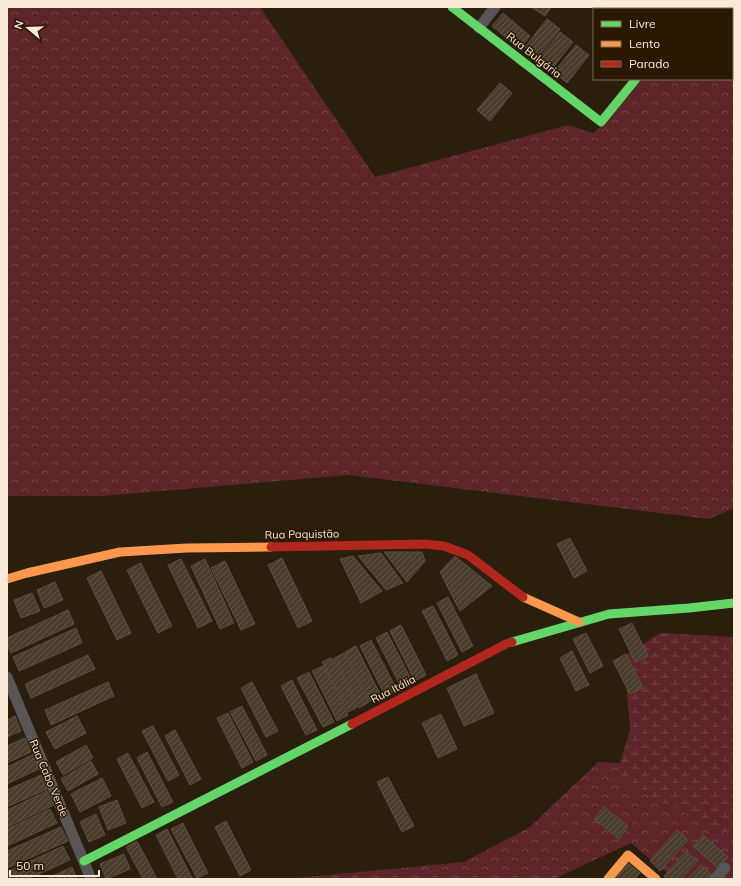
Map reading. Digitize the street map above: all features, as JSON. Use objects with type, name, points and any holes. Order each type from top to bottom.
[{"type":"street","name":"Rua Bulgária","points":[[452,7],[601,122],[635,80]]},
{"type":"street","points":[[479,28],[495,7]]},
{"type":"street","name":"Rua Paquistão","points":[[7,579],[120,552],[186,548],[425,544],[444,546],[468,555],[523,597],[579,622]]},
{"type":"street","name":"Rua Itália","points":[[84,861],[508,643],[609,614],[734,603]]},
{"type":"street","name":"Rua Cabo Verde","points":[[7,677],[91,879]]},
{"type":"street","points":[[608,879],[628,855],[656,879]]},
{"type":"street","points":[[715,879],[725,868]]},
{"type":"green space","points":[[7,7],[260,7],[375,177],[568,125],[593,133],[610,118],[642,80],[733,80],[733,8],[702,8],[734,7],[734,508],[709,519],[349,475],[103,496],[7,496]]},
{"type":"green space","points":[[660,633],[734,637],[734,836],[615,780],[630,730],[624,656]]},
{"type":"green space","points":[[598,762],[656,765],[734,786],[734,879],[674,879],[631,843],[554,879],[286,879],[464,862],[530,827]]},
{"type":"building","points":[[531,7],[551,7],[545,16]]},
{"type":"building","points":[[503,13],[530,36],[520,49],[492,26]]},
{"type":"building","points":[[547,19],[560,29],[538,57],[525,47]]},
{"type":"building","points":[[560,32],[573,42],[551,70],[538,60]]},
{"type":"building","points":[[576,45],[589,55],[567,83],[554,72]]},
{"type":"building","points":[[500,83],[512,93],[490,121],[477,110]]},
{"type":"building","points":[[570,538],[587,571],[574,578],[557,544]]},
{"type":"building","points":[[384,552],[422,552],[425,561],[407,582]]},
{"type":"building","points":[[381,553],[403,583],[386,590],[358,556]]},
{"type":"building","points":[[353,556],[382,591],[361,603],[340,559]]},
{"type":"building","points":[[455,556],[492,586],[460,611],[440,572]]},
{"type":"building","points":[[282,558],[312,621],[298,628],[268,565]]},
{"type":"building","points":[[181,559],[212,621],[198,628],[168,565]]},
{"type":"building","points":[[205,559],[234,623],[220,629],[191,566]]},
{"type":"building","points":[[225,561],[255,624],[241,630],[211,568]]},
{"type":"building","points":[[141,563],[172,626],[158,633],[127,570]]},
{"type":"building","points":[[101,571],[131,633],[117,640],[87,578]]},
{"type":"building","points":[[55,582],[63,600],[44,608],[37,590]]},
{"type":"building","points":[[32,593],[40,611],[21,618],[14,600]]},
{"type":"building","points":[[448,597],[473,646],[462,652],[437,603]]},
{"type":"building","points":[[433,606],[458,655],[447,661],[422,611]]},
{"type":"building","points":[[68,610],[74,624],[11,653],[7,645],[7,638]]},
{"type":"building","points":[[632,623],[648,656],[635,662],[619,629]]},
{"type":"building","points":[[401,625],[426,675],[415,681],[390,631]]},
{"type":"building","points":[[76,628],[82,643],[19,671],[13,657]]},
{"type":"building","points":[[387,632],[412,681],[401,687],[376,638]]},
{"type":"building","points":[[586,633],[603,666],[590,673],[573,639]]},
{"type":"building","points":[[371,640],[397,690],[385,696],[360,646]]},
{"type":"building","points":[[356,646],[381,696],[370,701],[345,652]]},
{"type":"building","points":[[572,651],[589,685],[576,691],[560,658]]},
{"type":"building","points":[[344,653],[369,702],[359,708],[333,659]]},
{"type":"building","points":[[626,654],[643,688],[630,694],[613,661]]},
{"type":"building","points":[[88,655],[95,669],[31,698],[25,684]]},
{"type":"building","points":[[331,658],[357,707],[348,712],[322,662]]},
{"type":"building","points":[[323,666],[348,715],[337,721],[312,671]]},
{"type":"building","points":[[309,672],[334,722],[323,727],[297,678]]},
{"type":"building","points":[[476,674],[494,713],[464,726],[447,688]]},
{"type":"building","points":[[292,680],[317,730],[306,735],[281,686]]},
{"type":"building","points":[[108,682],[114,696],[51,725],[45,710]]},
{"type":"building","points":[[252,682],[278,731],[266,737],[241,688]]},
{"type":"building","points":[[242,706],[267,755],[256,761],[230,712]]},
{"type":"building","points":[[228,713],[253,762],[242,768],[217,718]]},
{"type":"building","points":[[441,714],[457,749],[438,758],[422,723]]},
{"type":"building","points":[[15,716],[21,731],[7,737],[7,720]]},
{"type":"building","points":[[77,716],[86,733],[55,749],[46,732]]},
{"type":"building","points":[[153,726],[179,775],[168,781],[142,731]]},
{"type":"building","points":[[175,730],[201,779],[190,785],[165,736]]},
{"type":"building","points":[[25,738],[31,752],[7,763],[7,746]]},
{"type":"building","points":[[86,745],[93,758],[63,775],[56,762]]},
{"type":"building","points":[[147,752],[173,802],[162,807],[137,758]]},
{"type":"building","points":[[128,753],[154,802],[142,808],[117,759]]},
{"type":"building","points":[[34,754],[41,768],[7,784],[7,767]]},
{"type":"building","points":[[91,761],[98,774],[68,791],[61,779]]},
{"type":"building","points":[[41,775],[47,789],[7,807],[7,790]]},
{"type":"building","points":[[388,777],[414,826],[402,832],[377,782]]},
{"type":"building","points":[[102,778],[111,796],[80,812],[71,794]]},
{"type":"building","points":[[47,791],[54,805],[7,827],[7,810]]},
{"type":"building","points":[[117,800],[126,823],[108,830],[99,807]]},
{"type":"building","points":[[604,807],[628,826],[619,839],[594,819]]},
{"type":"building","points":[[50,809],[57,823],[7,846],[7,829]]},
{"type":"building","points":[[96,814],[105,835],[89,842],[80,822]]},
{"type":"building","points":[[226,821],[251,870],[240,876],[215,827]]},
{"type":"building","points":[[183,823],[208,873],[197,878],[171,829]]},
{"type":"building","points":[[61,827],[68,841],[7,868],[7,851]]},
{"type":"building","points":[[167,829],[192,878],[190,879],[178,879],[156,835]]},
{"type":"building","points":[[677,830],[688,840],[660,871],[650,861]]},
{"type":"building","points":[[703,835],[728,857],[718,868],[693,846]]},
{"type":"building","points":[[137,841],[157,879],[143,879],[126,847]]},
{"type":"building","points":[[63,846],[70,860],[28,879],[7,879],[7,872]]},
{"type":"building","points":[[686,851],[697,861],[681,879],[667,879],[664,876]]},
{"type":"building","points":[[124,854],[130,869],[106,879],[100,864]]},
{"type":"building","points":[[628,863],[640,873],[635,879],[615,879]]},
{"type":"building","points":[[701,865],[712,875],[708,879],[688,879]]},
{"type":"building","points":[[72,867],[77,879],[46,879]]},
{"type":"traffic: fast","points":[[452,7],[601,122],[635,80]]},
{"type":"traffic: fast","points":[[512,642],[609,614],[734,603]]},
{"type":"traffic: fast","points":[[84,861],[352,724]]},
{"type":"traffic: slow","points":[[7,579],[120,552],[187,548],[271,547]]},
{"type":"traffic: slow","points":[[523,597],[579,622]]},
{"type":"traffic: slow","points":[[608,879],[628,855],[656,879]]},
{"type":"traffic: jam","points":[[271,547],[425,544],[444,546],[468,555],[523,597]]},
{"type":"traffic: jam","points":[[352,724],[512,642]]}]
